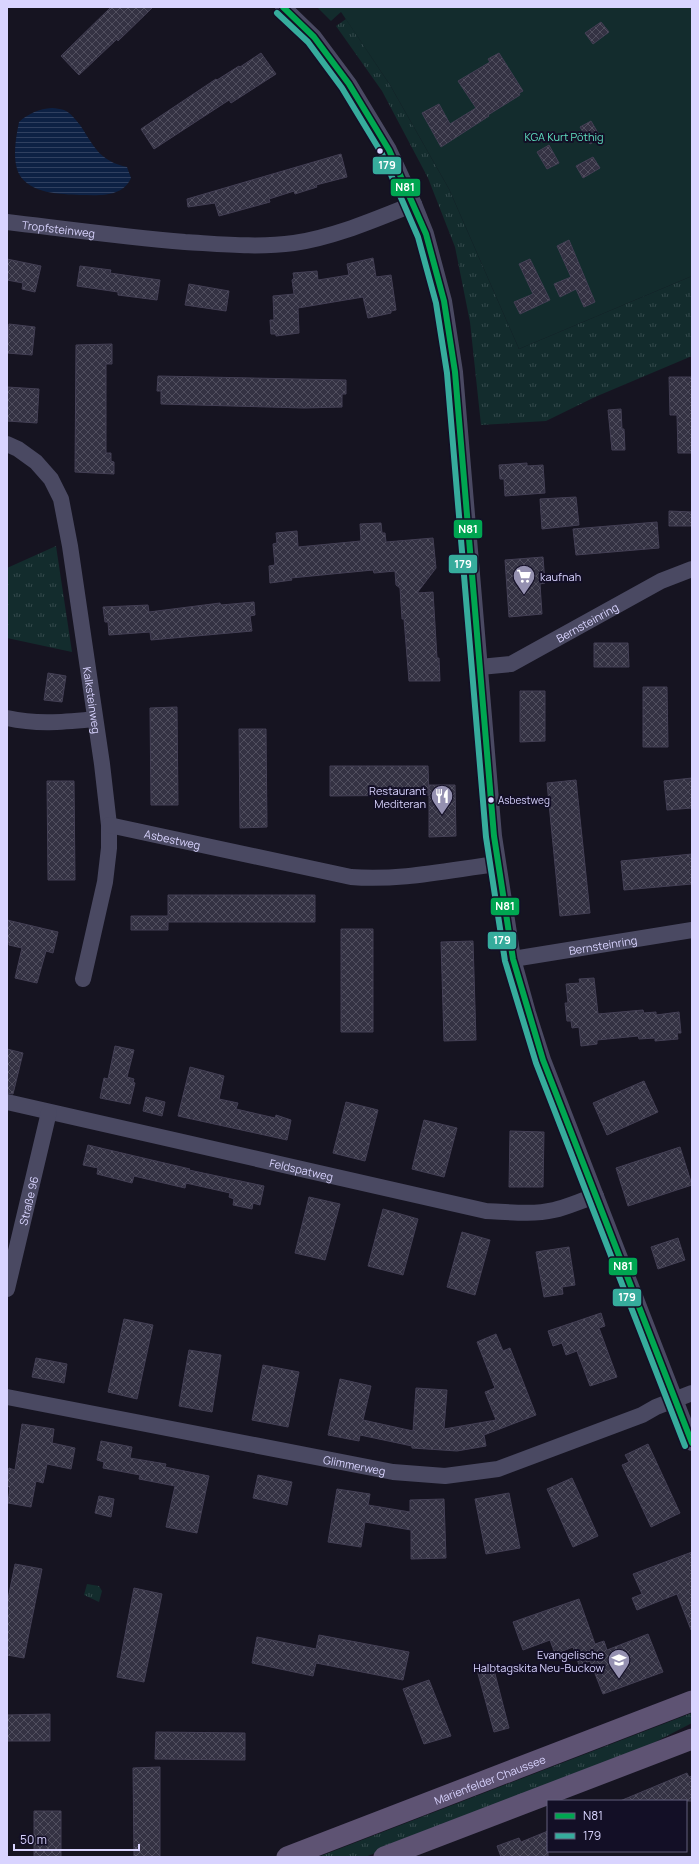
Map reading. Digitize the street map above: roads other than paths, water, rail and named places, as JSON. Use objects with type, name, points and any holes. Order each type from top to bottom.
[{"type":"main road","name":"Marienfelder Chaussee","points":[[287,1857],[692,1701]]},
{"type":"main road","points":[[384,1857],[692,1739]]},
{"type":"street","points":[[283,7],[314,37],[349,84],[389,150],[426,234],[444,302],[458,402],[498,864],[513,959],[543,1060],[692,1443]]},
{"type":"street","name":"Tropfsteinweg","points":[[7,222],[141,238],[206,243],[273,244],[293,243],[327,236],[414,204]]},
{"type":"street","name":"Kalksteinweg","points":[[7,444],[18,449],[36,462],[51,479],[61,499],[70,546],[95,719],[109,826],[109,848],[105,882],[83,979]]},
{"type":"street","name":"Bernsteinring","points":[[480,667],[511,664],[661,581],[692,569]]},
{"type":"street","points":[[7,718],[57,724],[95,719]]},
{"type":"street","name":"Asbestweg","points":[[109,826],[351,877],[393,877],[498,864]]},
{"type":"street","name":"Bernsteinring","points":[[513,959],[692,930]]},
{"type":"street","name":"Feldspatweg","points":[[7,1102],[486,1211],[521,1213],[555,1210],[596,1196]]},
{"type":"street","name":"Straße 96","points":[[7,1289],[49,1112]]},
{"type":"street","name":"Glimmerweg","points":[[7,1397],[393,1472],[445,1476],[498,1469],[642,1415],[692,1393]]},
{"type":"water","points":[[52,108],[64,110],[73,116],[98,152],[110,161],[127,167],[131,178],[122,189],[102,195],[64,194],[46,192],[30,186],[24,181],[19,174],[15,155],[19,122],[34,112]]},
{"type":"place","name":"kaufnah","points":[[524,596]]},
{"type":"place","name":"Asbestweg","points":[[491,800]]},
{"type":"place","name":"Restaurant Mediteran","points":[[442,816]]},
{"type":"place","name":"Evangelische Halbtagskita Neu-Buckow","points":[[619,1680]]},
{"type":"park label","name":"KGA Kurt Pöthig","points":[[564,136]]}]
